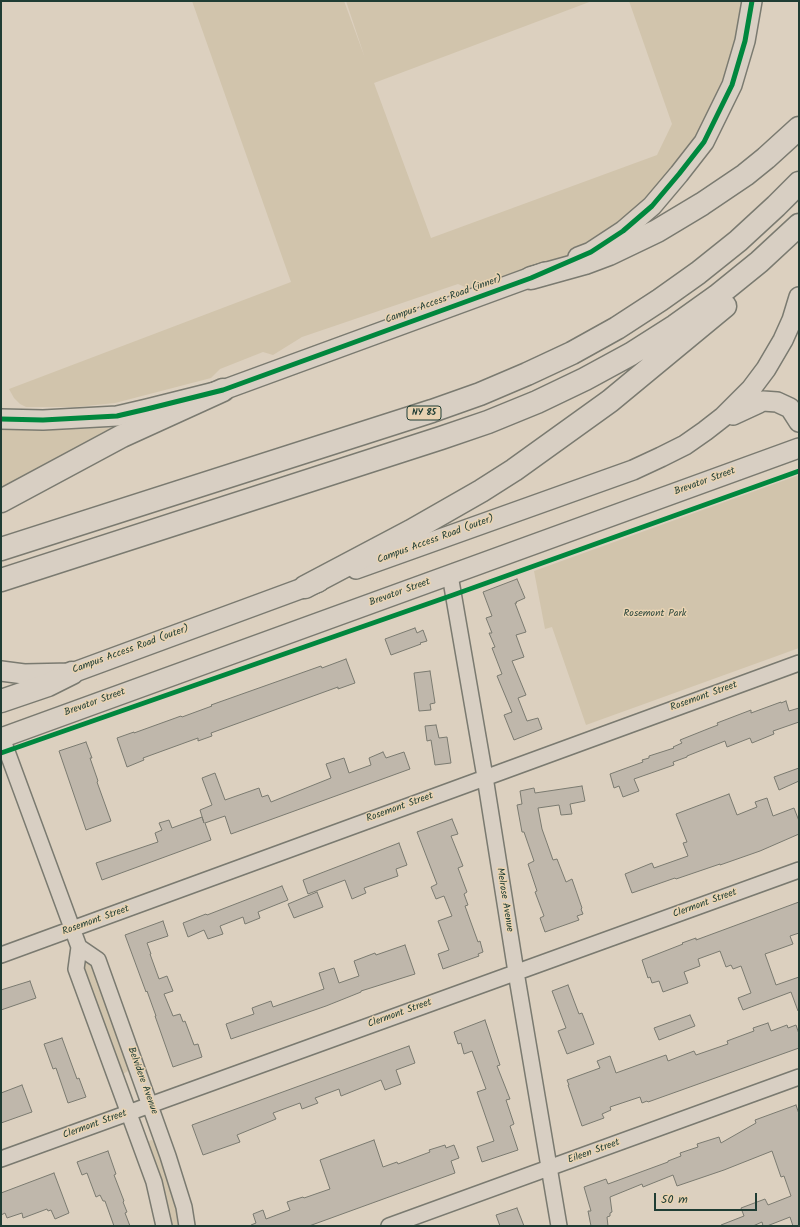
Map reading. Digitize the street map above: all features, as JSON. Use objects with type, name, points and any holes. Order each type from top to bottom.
[{"type":"highway","points":[[531,278],[584,263],[609,254],[657,231],[702,204],[744,175],[766,158],[799,128]]},
{"type":"highway","name":"NY 85","points":[[1,550],[424,413],[480,394],[527,374],[579,349],[617,328],[660,300],[698,273],[738,241],[799,183]]},
{"type":"highway","points":[[1,580],[441,438],[488,422],[537,402],[585,379],[631,354],[675,326],[759,262],[799,225]]},
{"type":"highway","points":[[305,587],[375,551],[441,514],[480,491],[546,448],[610,401],[684,341],[766,270],[799,235]]},
{"type":"highway","points":[[1,501],[122,436],[223,390]]},
{"type":"highway","points":[[1,701],[48,685],[72,673]]},
{"type":"street","name":"Campus Access Road (inner)","points":[[1,419],[43,420],[117,416],[148,410],[223,390],[531,278],[591,252],[624,231],[652,206],[675,180],[704,142],[732,85],[752,7]]},
{"type":"street","name":"Campus Access Road (outer)","points":[[1,671],[24,674],[72,673],[305,587],[633,470],[661,457],[685,445],[712,426],[743,398],[766,369],[788,331],[799,297]]},
{"type":"street","points":[[712,426],[763,402],[777,402],[790,408],[799,422]]},
{"type":"street","name":"Brevator Street","points":[[1,735],[450,575],[799,448]]},
{"type":"street","name":"Melrose Avenue","points":[[450,575],[559,1226]]},
{"type":"street","name":"Rosemont Street","points":[[1,955],[799,663]]},
{"type":"street","points":[[1,735],[79,947],[76,969],[154,1182],[164,1226]]},
{"type":"street","name":"Clermont Street","points":[[1,1160],[799,870]]},
{"type":"street","name":"Belvidere Avenue","points":[[79,947],[98,960],[177,1182],[188,1226]]},
{"type":"street","name":"Eileen Street","points":[[389,1226],[799,1077]]},
{"type":"green space","points":[[192,1],[344,1],[365,58],[346,1],[592,1],[374,83],[431,238],[657,155],[672,124],[629,1],[743,1],[745,41],[679,174],[591,252],[472,290],[458,284],[302,337],[273,355],[263,352],[220,369],[211,378],[115,403],[76,407],[26,407],[14,398],[9,389],[291,282]]},
{"type":"green space","points":[[1,428],[17,430],[111,428],[114,433],[1,492]]},
{"type":"green space","name":"Rosemont Park","points":[[799,475],[799,648],[586,725],[552,627],[545,629],[534,571]]},
{"type":"green space","points":[[83,958],[89,959],[128,1066],[128,1071],[123,1074],[119,1071],[80,963]]},
{"type":"green space","points":[[151,1140],[155,1141],[169,1182],[180,1226],[169,1226],[147,1143]]},
{"type":"building","points":[[517,579],[525,598],[515,603],[526,632],[516,635],[524,657],[512,661],[526,695],[518,698],[527,721],[538,718],[542,729],[514,740],[504,715],[512,712],[497,676],[502,674],[492,648],[495,647],[489,633],[492,633],[486,618],[492,616],[483,592]]},
{"type":"building","points":[[415,628],[417,633],[423,630],[427,641],[391,655],[385,639]]},
{"type":"building","points":[[346,659],[355,683],[338,689],[338,687],[211,733],[212,736],[198,741],[198,738],[143,758],[144,760],[127,767],[117,738],[181,716],[182,717],[212,706],[211,705],[321,666],[322,668]]},
{"type":"building","points":[[430,671],[435,703],[430,704],[431,710],[419,711],[414,673]]},
{"type":"building","points":[[786,701],[789,711],[799,708],[799,722],[773,731],[774,734],[752,743],[750,738],[727,747],[725,741],[687,756],[673,762],[674,765],[634,779],[639,791],[623,797],[619,786],[614,788],[610,774],[643,762],[642,760],[649,758],[649,756],[674,748],[673,747],[682,743],[680,740],[718,725],[717,723],[751,710],[751,713]]},
{"type":"building","points":[[436,725],[439,738],[447,737],[451,763],[435,765],[431,740],[427,741],[425,726]]},
{"type":"building","points":[[86,742],[92,758],[90,758],[98,781],[97,782],[111,821],[86,830],[59,751]]},
{"type":"building","points":[[383,752],[386,758],[404,752],[410,769],[231,834],[225,816],[205,823],[211,840],[102,880],[96,863],[158,842],[155,833],[162,830],[159,823],[169,820],[172,828],[202,817],[204,823],[200,810],[212,805],[202,778],[215,773],[225,800],[259,788],[262,797],[268,795],[271,802],[331,778],[326,764],[344,758],[349,773],[371,765],[369,758]]},
{"type":"building","points":[[799,768],[799,781],[779,790],[774,777]]},
{"type":"building","points":[[582,786],[585,801],[570,804],[572,814],[561,815],[559,805],[538,808],[542,829],[553,860],[557,859],[566,882],[572,879],[583,914],[577,916],[579,920],[545,932],[540,918],[544,916],[535,892],[537,891],[528,864],[534,861],[524,832],[522,832],[517,805],[522,804],[520,791],[534,788],[535,793]]},
{"type":"building","points":[[729,794],[737,815],[757,807],[755,802],[767,798],[773,816],[794,808],[799,821],[799,834],[760,851],[632,893],[625,874],[652,863],[654,868],[688,856],[683,843],[687,842],[676,814]]},
{"type":"building","points":[[452,819],[458,834],[451,836],[463,866],[458,868],[467,892],[464,894],[468,905],[465,906],[478,942],[480,941],[483,952],[478,954],[479,956],[443,969],[438,954],[449,950],[438,921],[452,916],[444,896],[436,899],[431,887],[437,884],[417,832]]},
{"type":"building","points":[[399,843],[407,865],[396,869],[398,876],[364,888],[366,893],[352,899],[345,880],[308,894],[303,880]]},
{"type":"building","points":[[282,886],[288,900],[258,912],[260,918],[245,924],[243,917],[220,926],[223,934],[208,939],[204,930],[188,937],[183,923]]},
{"type":"building","points":[[317,892],[323,907],[294,918],[288,904]]},
{"type":"building","points":[[799,902],[799,933],[790,936],[793,944],[765,954],[776,985],[799,977],[799,1011],[791,992],[743,1010],[738,998],[751,993],[741,966],[733,969],[731,965],[726,967],[720,951],[698,959],[700,966],[684,972],[688,983],[663,992],[659,981],[652,983],[650,977],[648,978],[642,960],[683,944],[682,943],[696,938],[696,940]]},
{"type":"building","points":[[163,921],[168,936],[147,943],[150,954],[159,979],[167,976],[173,991],[164,994],[173,1016],[180,1014],[183,1022],[185,1021],[194,1045],[198,1044],[202,1057],[173,1067],[147,991],[146,992],[125,935]]},
{"type":"building","points":[[405,945],[415,974],[361,991],[326,1006],[231,1039],[226,1024],[254,1014],[252,1008],[271,1001],[273,1007],[324,989],[319,973],[334,968],[339,983],[359,976],[354,961],[375,953],[376,955]]},
{"type":"building","points":[[30,981],[36,998],[1,1010],[1,990]]},
{"type":"building","points":[[568,985],[579,1014],[582,1013],[594,1044],[567,1054],[558,1031],[566,1028],[552,991]]},
{"type":"building","points":[[690,1015],[695,1026],[659,1040],[654,1028]]},
{"type":"building","points":[[485,1020],[500,1065],[497,1066],[510,1099],[506,1100],[514,1124],[510,1126],[518,1150],[482,1162],[477,1147],[494,1141],[477,1092],[486,1089],[472,1051],[464,1054],[461,1043],[458,1044],[454,1032]]},
{"type":"building","points":[[768,1023],[771,1031],[787,1025],[788,1028],[796,1025],[799,1034],[799,1048],[648,1102],[642,1103],[640,1097],[610,1107],[611,1110],[602,1114],[604,1118],[582,1126],[567,1080],[600,1068],[597,1061],[610,1056],[616,1073],[666,1055],[668,1061],[694,1051],[696,1055],[728,1044],[727,1041],[754,1031],[753,1028]]},
{"type":"building","points":[[62,1038],[77,1079],[79,1078],[86,1097],[68,1103],[56,1068],[53,1069],[44,1044]]},
{"type":"building","points":[[409,1046],[415,1063],[396,1070],[401,1084],[385,1090],[381,1080],[341,1096],[339,1089],[315,1098],[318,1103],[302,1109],[300,1103],[273,1113],[276,1119],[237,1135],[240,1142],[203,1155],[192,1125]]},
{"type":"building","points":[[22,1085],[32,1112],[1,1123],[1,1093]]},
{"type":"building","points":[[796,1105],[799,1114],[799,1226],[793,1226],[790,1217],[767,1226],[763,1226],[762,1222],[753,1226],[721,1225],[744,1216],[741,1208],[765,1199],[768,1205],[791,1196],[784,1176],[781,1177],[772,1151],[724,1170],[677,1186],[673,1175],[643,1187],[642,1184],[610,1197],[612,1212],[610,1213],[610,1216],[607,1217],[608,1226],[591,1226],[588,1211],[591,1211],[584,1187],[606,1179],[608,1184],[668,1162],[681,1156],[680,1153],[698,1147],[697,1144],[719,1137],[721,1143],[756,1123],[755,1120]]},
{"type":"building","points":[[374,1140],[383,1167],[397,1162],[398,1164],[430,1152],[429,1150],[445,1145],[446,1148],[454,1145],[459,1158],[451,1161],[455,1173],[309,1226],[251,1226],[256,1223],[253,1214],[263,1210],[266,1219],[290,1210],[287,1202],[330,1189],[320,1160]]},
{"type":"building","points":[[108,1151],[116,1174],[114,1175],[124,1201],[123,1202],[127,1212],[125,1213],[130,1226],[114,1226],[105,1201],[103,1201],[100,1195],[96,1197],[87,1173],[82,1175],[77,1162]]},
{"type":"building","points":[[54,1173],[69,1213],[55,1219],[51,1210],[48,1211],[47,1209],[23,1218],[22,1213],[7,1218],[5,1213],[1,1215],[1,1193]]},
{"type":"building","points":[[517,1208],[524,1226],[500,1226],[496,1215]]},
{"type":"cycle path","points":[[1,419],[43,420],[117,416],[223,390],[531,278],[591,252],[623,231],[652,206],[704,142],[732,85],[745,41],[752,1]]},
{"type":"cycle path","points":[[1,753],[453,595],[799,471]]}]
